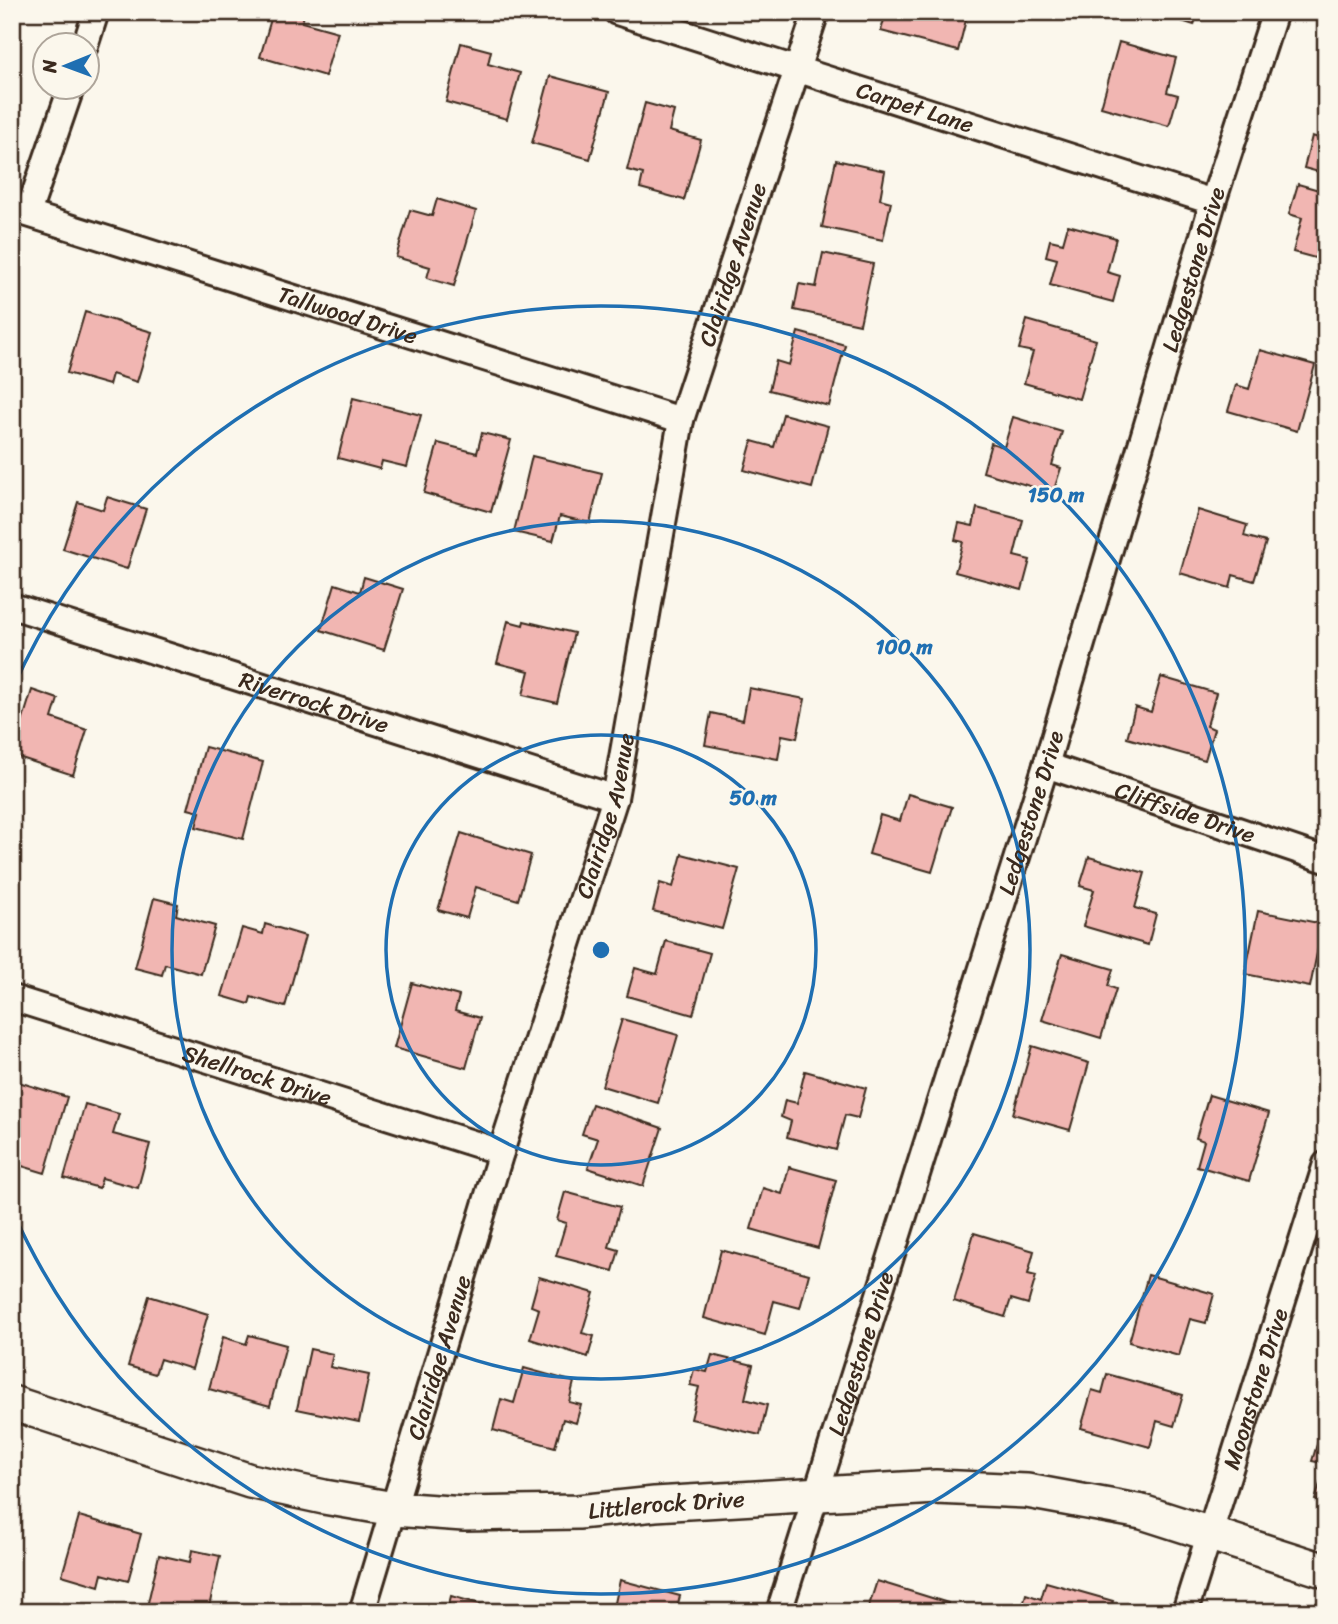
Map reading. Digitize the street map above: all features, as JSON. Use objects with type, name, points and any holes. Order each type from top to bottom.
[{"type":"street","points":[[90,32],[96,12]]},
{"type":"street","name":"Carpet Lane","points":[[617,12],[1213,202]]},
{"type":"street","name":"Clairidge Avenue","points":[[362,1612],[501,1152],[615,798],[681,420],[816,12]]},
{"type":"street","name":"Ledgestone Drive","points":[[779,1612],[1046,765],[1213,202],[1275,12]]},
{"type":"street","points":[[20,211],[65,102]]},
{"type":"street","name":"Tallwood Drive","points":[[20,211],[681,420]]},
{"type":"street","name":"Riverrock Drive","points":[[12,606],[615,798]]},
{"type":"street","name":"Cliffside Drive","points":[[1046,765],[1326,860]]},
{"type":"street","name":"Shellrock Drive","points":[[12,998],[501,1152]]},
{"type":"street","name":"Moonstone Drive","points":[[1185,1612],[1326,1164]]},
{"type":"street","name":"Littlerock Drive","points":[[12,1404],[250,1481],[394,1509],[464,1514],[578,1512],[655,1504],[936,1487],[1027,1491],[1142,1511],[1326,1571]]},
{"type":"building","points":[[12,12],[18,12],[12,33]]},
{"type":"building","points":[[273,12],[305,12],[302,22],[338,32],[325,76],[260,57]]},
{"type":"building","points":[[886,12],[968,12],[958,51],[881,31]]},
{"type":"building","points":[[1153,12],[1198,12],[1194,25]]},
{"type":"building","points":[[1119,42],[1176,58],[1167,92],[1178,95],[1169,126],[1101,107]]},
{"type":"building","points":[[461,43],[491,51],[488,64],[520,73],[507,119],[446,102]]},
{"type":"building","points":[[550,76],[609,92],[590,159],[532,143]]},
{"type":"building","points":[[645,103],[674,111],[669,131],[701,140],[684,200],[640,188],[643,174],[627,170]]},
{"type":"building","points":[[1312,136],[1326,140],[1326,174],[1304,168]]},
{"type":"building","points":[[836,160],[885,171],[880,199],[891,202],[883,240],[822,227]]},
{"type":"building","points":[[1298,184],[1326,192],[1326,261],[1293,252],[1302,218],[1289,214]]},
{"type":"building","points":[[437,199],[476,211],[454,286],[427,278],[430,267],[396,257],[410,210],[432,216]]},
{"type":"building","points":[[1068,225],[1116,238],[1107,272],[1120,276],[1113,302],[1050,285],[1057,259],[1046,256],[1050,240],[1063,243]]},
{"type":"building","points":[[823,253],[873,264],[860,324],[794,310],[799,284],[816,287]]},
{"type":"building","points":[[85,312],[152,332],[137,382],[112,374],[109,385],[67,373]]},
{"type":"building","points":[[1027,320],[1096,340],[1079,399],[1024,383],[1033,352],[1019,349]]},
{"type":"building","points":[[798,332],[845,345],[829,406],[769,390],[776,361],[789,365]]},
{"type":"building","points":[[1260,350],[1315,365],[1297,431],[1228,411],[1236,385],[1249,389]]},
{"type":"building","points":[[353,398],[421,415],[407,467],[382,461],[380,469],[338,458]]},
{"type":"building","points":[[783,414],[828,426],[812,488],[744,470],[752,441],[774,447]]},
{"type":"building","points":[[1013,417],[1062,432],[1052,465],[1061,468],[1053,493],[983,472],[991,443],[1004,447]]},
{"type":"building","points":[[482,433],[511,440],[491,512],[424,493],[438,443],[477,453]]},
{"type":"building","points":[[532,456],[602,473],[590,523],[560,516],[553,541],[514,532]]},
{"type":"building","points":[[107,497],[146,509],[127,569],[63,549],[78,502],[103,510]]},
{"type":"building","points":[[977,508],[1023,520],[1014,556],[1030,560],[1022,590],[955,572],[963,542],[955,540],[959,523],[973,526]]},
{"type":"building","points":[[1198,510],[1247,525],[1244,536],[1266,542],[1254,581],[1233,575],[1230,588],[1180,573]]},
{"type":"building","points":[[364,577],[403,589],[384,650],[321,630],[335,584],[360,592]]},
{"type":"building","points":[[508,621],[523,625],[524,621],[574,633],[557,703],[523,695],[529,671],[497,663]]},
{"type":"building","points":[[1161,677],[1216,693],[1207,726],[1214,729],[1205,760],[1127,738],[1135,707],[1151,712]]},
{"type":"building","points":[[749,688],[805,699],[797,738],[782,735],[778,759],[705,745],[711,713],[743,720]]},
{"type":"building","points":[[32,690],[58,699],[52,718],[87,730],[73,775],[12,755]]},
{"type":"building","points":[[205,747],[263,762],[243,839],[196,827],[200,812],[188,809]]},
{"type":"building","points":[[908,794],[952,807],[932,872],[869,854],[880,815],[900,821]]},
{"type":"building","points":[[461,833],[531,855],[518,900],[476,887],[467,918],[438,910]]},
{"type":"building","points":[[682,854],[739,869],[722,929],[653,911],[660,883],[673,887]]},
{"type":"building","points":[[1089,857],[1145,873],[1135,908],[1156,914],[1148,945],[1083,926],[1094,890],[1080,886]]},
{"type":"building","points":[[154,898],[178,904],[176,915],[215,926],[201,974],[165,964],[162,975],[135,968]]},
{"type":"building","points":[[1258,911],[1323,924],[1310,987],[1245,974]]},
{"type":"building","points":[[265,924],[305,936],[285,1007],[251,997],[249,1004],[222,996],[242,928],[263,934]]},
{"type":"building","points":[[666,941],[710,953],[693,1015],[627,996],[635,968],[657,974]]},
{"type":"building","points":[[1062,954],[1113,969],[1108,986],[1116,989],[1101,1038],[1042,1020]]},
{"type":"building","points":[[412,983],[459,996],[455,1011],[480,1018],[466,1068],[394,1048]]},
{"type":"building","points":[[622,1019],[678,1035],[658,1103],[602,1086]]},
{"type":"building","points":[[1032,1046],[1089,1063],[1070,1130],[1013,1114]]},
{"type":"building","points":[[805,1071],[866,1088],[858,1118],[845,1115],[836,1150],[787,1137],[791,1121],[781,1117],[785,1100],[797,1103]]},
{"type":"building","points":[[12,1080],[67,1097],[45,1173],[12,1163]]},
{"type":"building","points":[[1209,1095],[1269,1113],[1249,1181],[1197,1166],[1204,1141],[1196,1138]]},
{"type":"building","points":[[85,1104],[119,1114],[113,1134],[150,1144],[138,1188],[102,1178],[99,1188],[64,1178]]},
{"type":"building","points":[[592,1104],[662,1128],[643,1186],[588,1168],[598,1139],[582,1134]]},
{"type":"building","points":[[789,1167],[836,1180],[818,1248],[751,1229],[763,1188],[782,1194]]},
{"type":"building","points":[[565,1192],[620,1207],[609,1247],[619,1250],[613,1271],[556,1256],[566,1223],[557,1220]]},
{"type":"building","points":[[974,1233],[1034,1251],[1028,1274],[1036,1276],[1028,1304],[1011,1299],[1005,1317],[954,1301]]},
{"type":"building","points":[[721,1250],[809,1274],[800,1308],[774,1301],[765,1335],[704,1318]]},
{"type":"building","points":[[1148,1275],[1214,1294],[1206,1323],[1190,1319],[1179,1356],[1129,1342]]},
{"type":"building","points":[[539,1277],[594,1293],[582,1333],[594,1336],[588,1357],[530,1339],[539,1309],[531,1306]]},
{"type":"building","points":[[149,1296],[208,1314],[192,1369],[160,1359],[155,1374],[128,1366]]},
{"type":"building","points":[[249,1335],[286,1345],[270,1406],[209,1389],[223,1337],[246,1344]]},
{"type":"building","points":[[310,1349],[333,1354],[330,1367],[369,1375],[359,1422],[297,1409]]},
{"type":"building","points":[[712,1355],[753,1365],[745,1399],[767,1405],[760,1435],[691,1419],[699,1387],[690,1385],[694,1369],[707,1372]]},
{"type":"building","points":[[524,1368],[574,1382],[569,1402],[581,1405],[576,1423],[563,1419],[555,1447],[493,1430],[501,1399],[514,1403]]},
{"type":"building","points":[[1107,1374],[1183,1395],[1174,1426],[1157,1421],[1150,1447],[1081,1428],[1092,1390],[1102,1393]]},
{"type":"building","points":[[1321,1431],[1326,1432],[1326,1464],[1312,1461]]},
{"type":"building","points":[[1326,1464],[1326,1503],[1315,1500]]},
{"type":"building","points":[[79,1516],[141,1534],[128,1581],[102,1574],[99,1586],[62,1575]]},
{"type":"building","points":[[192,1550],[220,1556],[208,1612],[146,1611],[159,1555],[190,1562]]},
{"type":"building","points":[[620,1580],[680,1596],[676,1612],[613,1612]]},
{"type":"building","points":[[877,1581],[948,1603],[945,1612],[867,1612]]},
{"type":"building","points":[[1046,1582],[1113,1601],[1110,1612],[1021,1612],[1026,1594],[1041,1599]]},
{"type":"building","points":[[451,1596],[509,1612],[447,1612]]}]
